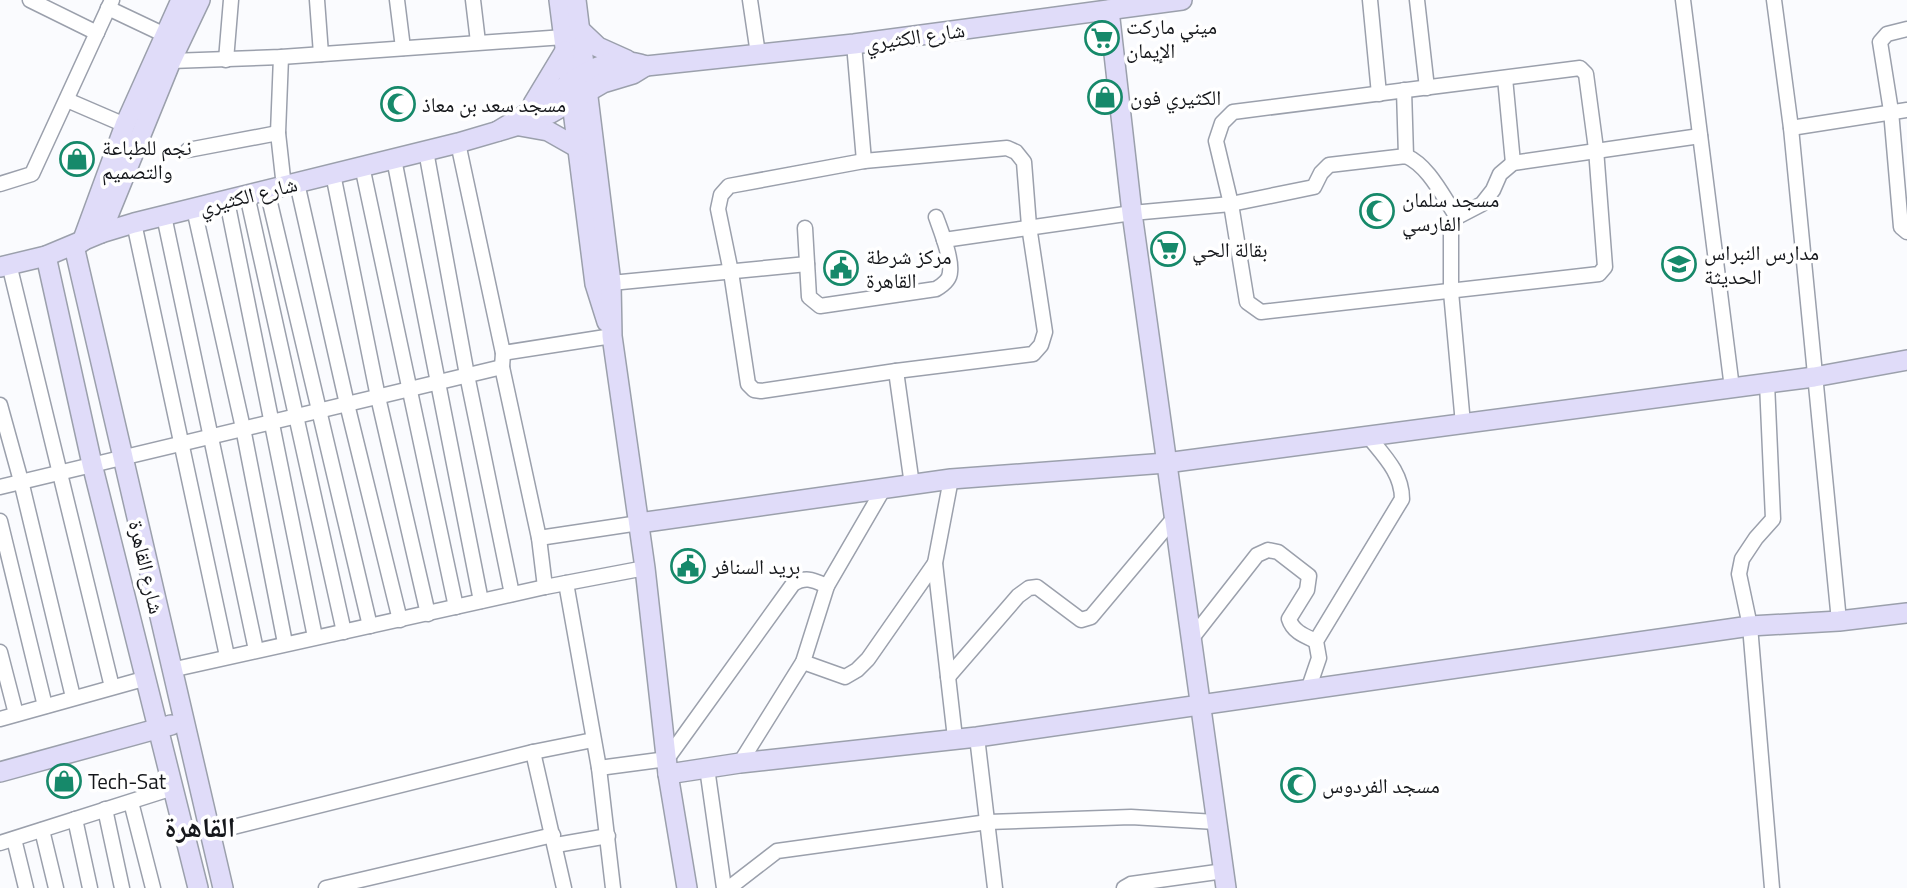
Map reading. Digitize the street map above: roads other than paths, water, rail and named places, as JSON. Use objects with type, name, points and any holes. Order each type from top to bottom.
[{"type":"street","points":[[30,0],[97,33]]},
{"type":"street","points":[[78,244],[125,125],[181,0]]},
{"type":"street","points":[[101,233],[171,61],[200,0]]},
{"type":"street","points":[[226,60],[231,0]]},
{"type":"street","points":[[317,0],[321,54]]},
{"type":"street","points":[[397,0],[403,48]]},
{"type":"street","points":[[473,0],[478,42]]},
{"type":"street","points":[[559,0],[579,87],[611,283],[612,336],[645,568],[668,766],[687,888]]},
{"type":"street","points":[[576,0],[570,39],[550,80],[513,124],[548,131],[578,148]]},
{"type":"street","points":[[750,0],[758,54]]},
{"type":"street","name":"شارع الكثيري","points":[[5,266],[46,256],[101,233],[134,223],[458,143],[513,124],[579,87],[607,63],[758,54],[854,44],[1109,10],[1131,4],[1182,0]]},
{"type":"street","points":[[1370,0],[1379,94]]},
{"type":"street","points":[[1418,0],[1427,88]]},
{"type":"street","points":[[1683,0],[1732,388]]},
{"type":"street","points":[[1774,0],[1791,128],[1839,621]]},
{"type":"street","points":[[0,184],[32,174],[110,4],[165,35]]},
{"type":"street","points":[[1109,10],[1132,213],[1225,879],[1130,884],[1124,888]]},
{"type":"street","points":[[1907,29],[1887,34],[1880,42],[1891,111],[1901,227],[1907,232]]},
{"type":"street","points":[[171,61],[570,39],[637,63]]},
{"type":"street","points":[[854,44],[864,161]]},
{"type":"street","points":[[281,57],[278,133],[283,187],[319,410],[370,626]]},
{"type":"street","points":[[1580,68],[1584,70],[1596,149],[1605,268],[1603,272],[1451,292],[1261,312],[1247,302],[1231,204],[1216,141],[1222,123],[1233,112],[1404,90],[1580,68]]},
{"type":"street","points":[[1505,78],[1513,163]]},
{"type":"street","points":[[579,87],[578,148],[595,284],[612,336]]},
{"type":"street","points":[[1404,90],[1406,156]]},
{"type":"street","points":[[67,100],[125,125]]},
{"type":"street","points":[[1791,128],[1907,110]]},
{"type":"street","points":[[188,150],[278,133]]},
{"type":"street","points":[[1463,424],[1451,292],[1451,226],[1457,217],[1482,204],[1493,190],[1500,174],[1513,163],[1700,136]]},
{"type":"street","points":[[458,143],[539,538],[545,587]]},
{"type":"street","points":[[1007,148],[1016,152],[1024,162],[1029,226],[1045,332],[1041,345],[1033,354],[761,391],[754,390],[748,384],[731,272],[718,209],[721,195],[729,186],[864,161],[1007,148]]},
{"type":"street","points":[[426,151],[467,375],[512,594]]},
{"type":"street","points":[[944,240],[1132,213],[1231,204],[1314,187],[1321,173],[1329,165],[1406,156],[1424,169],[1457,217]]},
{"type":"street","points":[[394,159],[481,601]]},
{"type":"street","points":[[362,166],[456,607]]},
{"type":"street","points":[[333,174],[377,397],[428,614]]},
{"type":"street","points":[[283,187],[347,404],[400,620]]},
{"type":"street","points":[[247,195],[344,632]]},
{"type":"street","points":[[227,201],[315,637]]},
{"type":"street","points":[[194,209],[243,428],[285,643]]},
{"type":"street","points":[[164,216],[256,650]]},
{"type":"street","points":[[805,228],[809,297],[820,306],[936,289],[945,283],[951,273],[936,217]]},
{"type":"street","points":[[134,223],[227,656]]},
{"type":"street","name":"شارع القاهرة","points":[[78,244],[122,458],[223,888]]},
{"type":"street","name":"شارع القاهرة","points":[[46,256],[92,464],[198,888]]},
{"type":"street","points":[[611,283],[807,264]]},
{"type":"street","points":[[5,266],[112,687]]},
{"type":"street","points":[[0,487],[467,375],[503,360],[612,336]]},
{"type":"street","points":[[539,538],[951,479],[1166,463],[1814,377],[1907,360]]},
{"type":"street","points":[[896,371],[912,485]]},
{"type":"street","points":[[1767,383],[1773,519],[1742,559],[1739,574],[1750,626],[1772,888]]},
{"type":"street","points":[[0,405],[73,697]]},
{"type":"street","points":[[1308,690],[1320,658],[1316,641],[1402,499],[1402,485],[1397,473],[1368,436]]},
{"type":"street","points":[[951,479],[935,563],[955,738]]},
{"type":"street","points":[[740,763],[803,662],[827,586],[884,488]]},
{"type":"street","points":[[948,677],[1028,588],[1037,587],[1081,620],[1091,617],[1174,518]]},
{"type":"street","points":[[0,521],[45,706]]},
{"type":"street","points":[[1192,638],[1257,555],[1268,550],[1278,552],[1310,576],[1307,590],[1289,619],[1291,626],[1300,634],[1316,641]]},
{"type":"street","points":[[803,662],[845,677],[857,670],[869,659],[935,563]]},
{"type":"street","points":[[171,670],[512,594],[645,568]]},
{"type":"street","points":[[668,766],[793,584],[800,579],[809,578],[827,586]]},
{"type":"street","points":[[566,583],[599,768],[614,888]]},
{"type":"street","points":[[599,768],[707,768],[978,737],[1750,626],[1839,621],[1907,613]]},
{"type":"street","points":[[0,652],[16,714]]},
{"type":"street","points":[[0,719],[147,678]]},
{"type":"street","points":[[0,772],[184,722]]},
{"type":"street","points":[[978,737],[995,888]]},
{"type":"street","points":[[209,833],[533,752],[593,740]]},
{"type":"street","points":[[533,752],[564,888]]},
{"type":"street","points":[[707,768],[726,888],[777,851],[988,822],[1131,817],[1216,822]]},
{"type":"street","points":[[26,888],[7,841],[173,788]]},
{"type":"street","points":[[131,802],[153,888]]},
{"type":"street","points":[[105,809],[122,888]]},
{"type":"street","points":[[75,819],[90,888]]},
{"type":"street","points":[[42,830],[57,888]]},
{"type":"street","points":[[326,888],[554,840],[608,836]]},
{"type":"place","name":"ميني ماركت الإيمان","points":[[1102,38]]},
{"type":"place","name":"الكثيري فون","points":[[1105,97]]},
{"type":"place","name":"مسجد سعد بن معاذ","points":[[398,104]]},
{"type":"place","name":"نجم للطباعة والتصميم","points":[[77,159]]},
{"type":"place","name":"مسجد سلمان الفارسي","points":[[1377,211]]},
{"type":"place","name":"بقالة الحي","points":[[1168,249]]},
{"type":"place","name":"مدارس النبراس الحديثة","points":[[1679,264]]},
{"type":"place","name":"مركز شرطة القاهرة","points":[[841,268]]},
{"type":"place","name":"بريد السنافر","points":[[688,566]]},
{"type":"place","name":"Tech-Sat","points":[[64,781]]},
{"type":"place","name":"مسجد الفردوس","points":[[1298,785]]},
{"type":"district","name":"القاهرة","points":[[200,826]]}]
